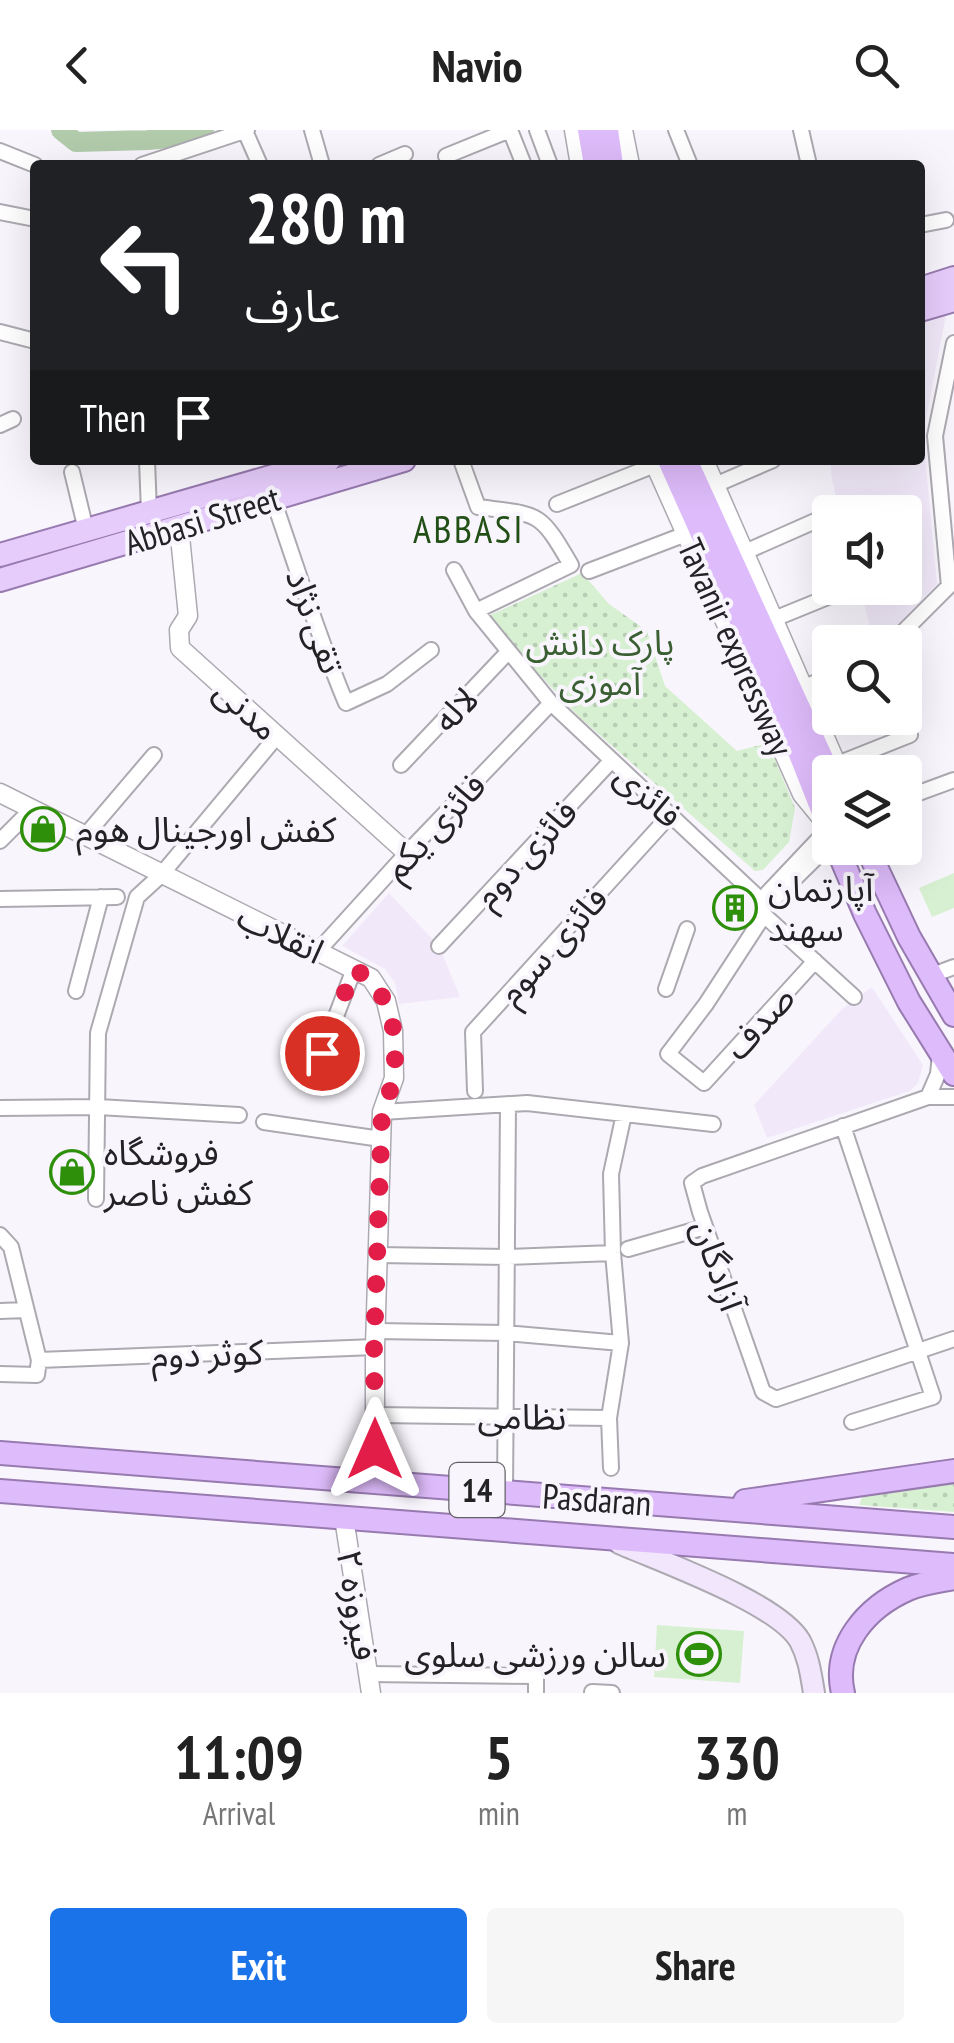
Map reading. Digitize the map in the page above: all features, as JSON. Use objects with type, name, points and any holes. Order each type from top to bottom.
[{"type":"highway","points":[[589,130],[594,160]]},
{"type":"highway","points":[[607,130],[623,152]]},
{"type":"highway","points":[[661,465],[804,740]]},
{"type":"highway","points":[[688,465],[804,740]]},
{"type":"highway","name":"Tavanir expressway","points":[[804,740],[819,755]]},
{"type":"highway","name":"Tavanir expressway","points":[[804,740],[812,767]]},
{"type":"highway","points":[[845,865],[909,1002],[954,1074]]},
{"type":"highway","points":[[876,865],[909,937],[954,1016]]},
{"type":"highway","name":"Pasdaran","points":[[0,1453],[954,1527]]},
{"type":"highway","points":[[704,1507],[954,1471]]},
{"type":"highway","name":"Pasdaran","points":[[0,1491],[954,1565]]},
{"type":"highway","points":[[843,1693],[842,1653],[857,1627],[881,1604],[910,1587],[954,1578]]},
{"type":"main road","points":[[925,287],[954,278]]},
{"type":"main road","points":[[925,309],[954,300]]},
{"type":"main road","name":"Abbasi Street","points":[[0,555],[149,512],[262,495],[384,465]]},
{"type":"main road","name":"Abbasi Street","points":[[0,580],[179,527],[262,495],[276,467]]},
{"type":"main road","points":[[608,1538],[753,1602],[781,1620],[798,1638],[810,1666],[814,1693]]},
{"type":"street","points":[[157,160],[246,130],[258,160]]},
{"type":"street","points":[[312,130],[321,160]]},
{"type":"street","points":[[446,156],[511,132],[528,130]]},
{"type":"street","points":[[537,130],[548,160]]},
{"type":"street","points":[[574,130],[579,160]]},
{"type":"street","points":[[676,130],[688,160]]},
{"type":"street","points":[[801,130],[808,160]]},
{"type":"street","points":[[511,132],[522,160]]},
{"type":"street","points":[[0,151],[30,163]]},
{"type":"street","points":[[391,160],[405,154]]},
{"type":"street","points":[[0,212],[30,219]]},
{"type":"street","points":[[925,225],[946,220]]},
{"type":"street","points":[[0,332],[30,340]]},
{"type":"street","points":[[910,625],[949,586],[950,546],[935,436],[954,343]]},
{"type":"street","points":[[938,464],[954,458]]},
{"type":"street","points":[[147,465],[149,512]]},
{"type":"street","points":[[463,465],[478,507],[531,514],[549,527],[571,565],[476,611]]},
{"type":"street","points":[[557,504],[652,465]]},
{"type":"street","name":"Tavanir expressway","points":[[660,465],[686,534],[802,794],[812,806]]},
{"type":"street","name":"Tavanir expressway","points":[[706,465],[805,687],[830,755]]},
{"type":"street","points":[[715,485],[761,465]]},
{"type":"street","points":[[72,472],[86,530]]},
{"type":"street","name":"تقی نژاد","points":[[262,495],[346,703],[388,684],[431,650]]},
{"type":"street","points":[[745,552],[812,522]]},
{"type":"street","name":"مدنی","points":[[179,527],[188,616],[180,630],[180,648],[407,853]]},
{"type":"street","points":[[589,571],[686,534]]},
{"type":"street","name":"فائزی","points":[[454,570],[476,611],[551,703],[670,814],[854,997]]},
{"type":"street","points":[[774,619],[812,604]]},
{"type":"street","name":"لاله","points":[[401,764],[508,652]]},
{"type":"street","points":[[805,687],[812,684]]},
{"type":"street","name":"فائزی یکم","points":[[318,950],[551,703]]},
{"type":"street","points":[[868,755],[908,735]]},
{"type":"street","points":[[96,1199],[98,1033],[137,897],[161,874],[277,736]]},
{"type":"street","points":[[85,836],[154,755]]},
{"type":"street","name":"فائزی دوم","points":[[439,946],[610,761]]},
{"type":"street","points":[[922,792],[954,780]]},
{"type":"street","name":"انقلاب","points":[[0,793],[371,978],[386,1001],[394,1031],[394,1078],[382,1112],[375,1483]]},
{"type":"street","points":[[0,842],[32,809]]},
{"type":"street","name":"فائزی سوم","points":[[475,1091],[473,1032],[670,814]]},
{"type":"street","points":[[761,905],[812,849]]},
{"type":"street","points":[[744,912],[761,905],[812,860]]},
{"type":"street","points":[[0,899],[109,897],[76,991]]},
{"type":"street","name":"صدف","points":[[761,905],[706,1004],[668,1054],[704,1084],[815,961]]},
{"type":"street","points":[[666,989],[688,929]]},
{"type":"street","points":[[930,976],[954,967]]},
{"type":"street","points":[[322,1053],[354,969]]},
{"type":"street","points":[[928,1097],[938,1074],[940,1052]]},
{"type":"street","name":"آزادگان","points":[[954,1097],[928,1097],[702,1176],[692,1183],[763,1392],[776,1400],[954,1339]]},
{"type":"street","points":[[382,1112],[526,1103],[714,1124]]},
{"type":"street","points":[[505,1492],[508,1104]]},
{"type":"street","points":[[0,1108],[239,1115]]},
{"type":"street","points":[[610,1468],[609,1418],[621,1344],[621,1251],[611,1174],[624,1114]]},
{"type":"street","points":[[264,1122],[381,1139]]},
{"type":"street","points":[[843,1126],[933,1397],[852,1422]]},
{"type":"street","points":[[378,1254],[507,1256],[621,1251],[705,1227]]},
{"type":"street","points":[[0,1236],[10,1247],[39,1360]]},
{"type":"street","points":[[0,1312],[26,1310]]},
{"type":"street","name":"کوثر دوم","points":[[0,1374],[37,1375],[39,1360],[375,1339],[506,1333],[621,1344]]},
{"type":"street","name":"نظامی","points":[[375,1416],[609,1418]]},
{"type":"street","name":"فیروزه ٢","points":[[344,1518],[370,1684]]},
{"type":"street","points":[[370,1684],[536,1676],[536,1693]]},
{"type":"street","points":[[592,1692],[612,1693]]},
{"type":"shaded area","points":[[946,315],[925,424],[925,320]]},
{"type":"shaded area","points":[[925,455],[937,584],[922,600],[922,495],[836,495],[830,465],[925,465]]},
{"type":"shaded area","points":[[864,605],[917,605],[897,625],[870,625]]},
{"type":"shaded area","points":[[389,893],[439,946],[460,997],[399,1004],[395,983],[385,969],[342,946]]},
{"type":"shaded area","points":[[872,987],[923,1065],[918,1083],[910,1091],[767,1138],[754,1105],[842,1009]]},
{"type":"green space","name":"پارک دانش آموزی","points":[[582,573],[609,604],[647,631],[665,686],[737,751],[768,743],[795,808],[789,842],[763,870],[755,871],[578,716],[486,617]]},
{"type":"green space","points":[[954,873],[954,908],[932,917],[919,888]]},
{"type":"green space","points":[[954,1475],[954,1512],[859,1505],[866,1487]]},
{"type":"green space","name":"سالن ورزشی سلوی","points":[[657,1625],[744,1631],[740,1683],[654,1677]]},
{"type":"waterway","points":[[61,130],[76,142],[148,140],[200,135],[204,130]]},
{"type":"place","name":"کفش اورجینال هوم","points":[[43,829]]},
{"type":"place","name":"آپارتمان سهند","points":[[735,908]]},
{"type":"place","name":"فروشگاه کفش ناصر","points":[[72,1172]]},
{"type":"place","name":"سالن ورزشی سلوی","points":[[699,1654]]},
{"type":"district","name":"ABBASI","points":[[469,528]]},
{"type":"route","points":[[322,1053],[354,969],[371,978],[386,1001],[394,1031],[394,1078],[382,1112],[374,1346],[375,1449]]}]
